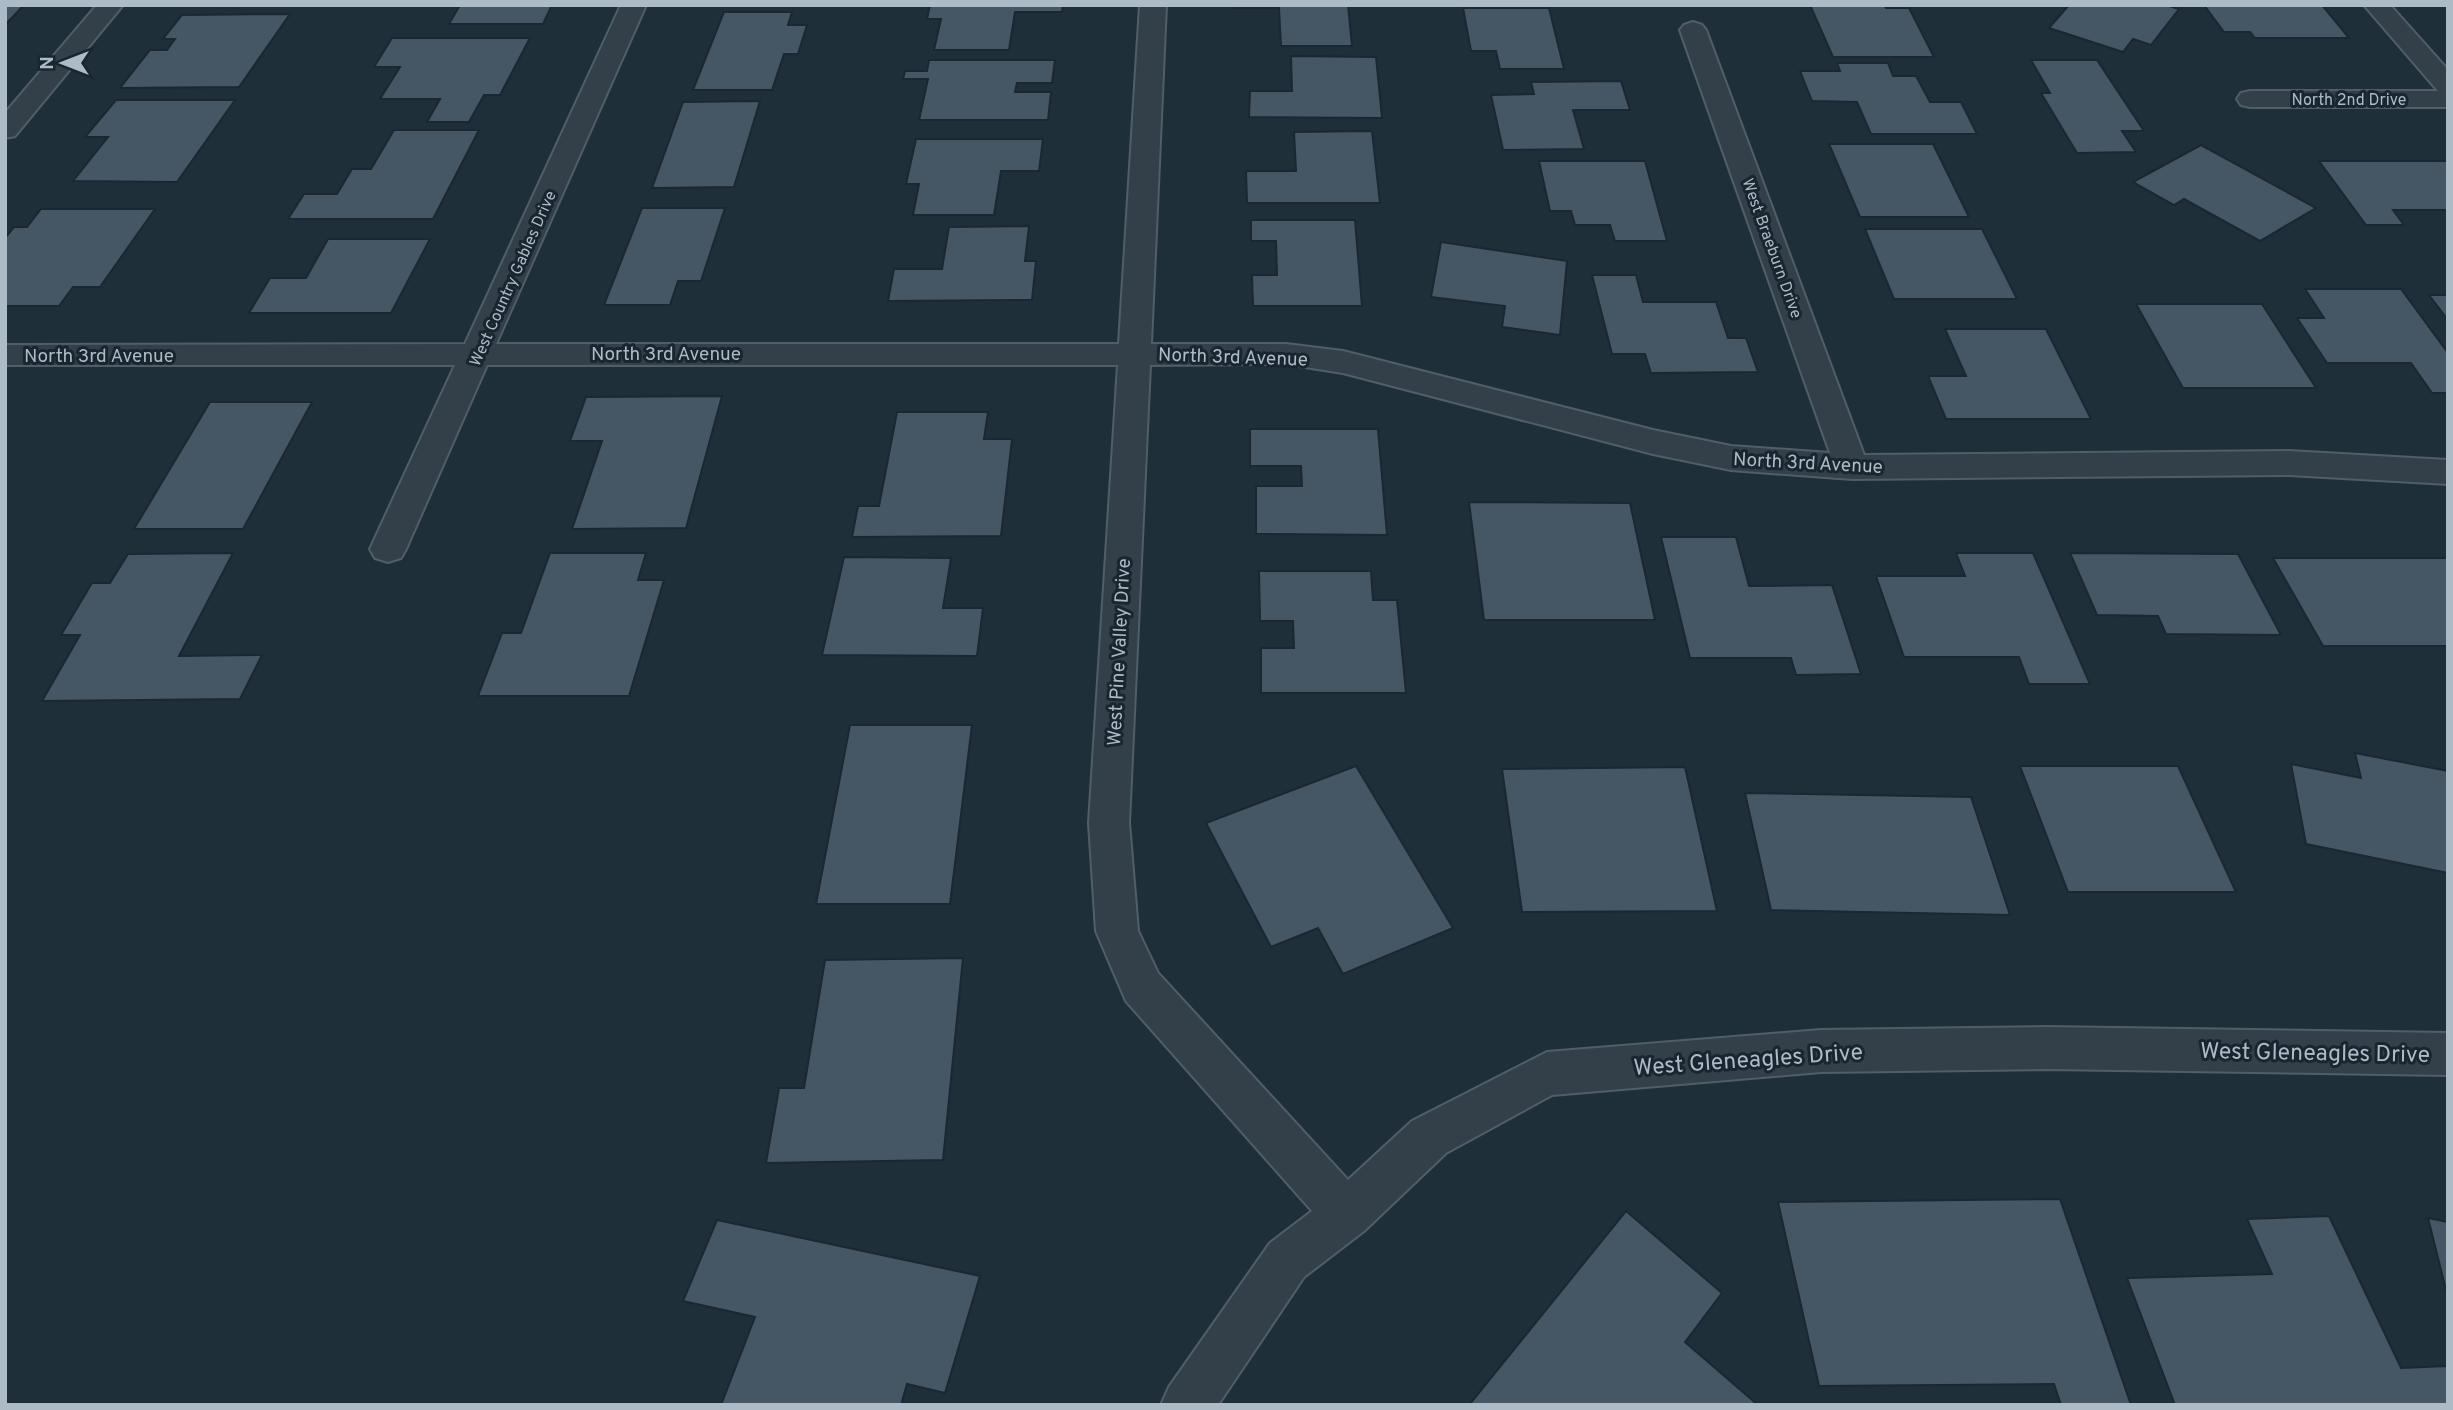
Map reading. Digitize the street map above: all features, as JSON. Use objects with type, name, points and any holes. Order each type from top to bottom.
[{"type":"street","points":[[5,130],[111,5]]},
{"type":"street","name":"West Country Gables Drive","points":[[388,549],[634,5]]},
{"type":"street","name":"West Pine Valley Drive","points":[[1153,5],[1109,823],[1117,932],[1142,987],[1347,1214]]},
{"type":"street","points":[[2376,5],[2448,86]]},
{"type":"street","name":"West Braeburn Drive","points":[[1693,30],[1852,467]]},
{"type":"street","name":"North 2nd Drive","points":[[2250,99],[2448,99]]},
{"type":"street","name":"North 3rd Avenue","points":[[5,355],[1286,354],[1343,362],[1679,448],[1731,458],[1852,467],[2289,463],[2448,472]]},
{"type":"street","name":"West Gleneagles Drive","points":[[1187,1405],[1287,1260],[1347,1214],[1429,1137],[1547,1074],[1821,1051],[2048,1048],[2448,1054]]},
{"type":"building","points":[[5,5],[24,5],[5,25]]},
{"type":"building","points":[[460,5],[552,5],[543,24],[449,24]]},
{"type":"building","points":[[930,5],[1063,5],[1062,12],[1015,12],[1009,50],[934,50],[941,19],[927,19]]},
{"type":"building","points":[[1235,5],[1348,5],[1352,46],[1281,46],[1279,8],[1235,8]]},
{"type":"building","points":[[1810,5],[1884,5],[1886,8],[1909,8],[1934,57],[1833,57]]},
{"type":"building","points":[[2069,5],[2166,5],[2179,9],[2151,45],[2133,39],[2123,52],[2049,28]]},
{"type":"building","points":[[2204,5],[2322,5],[2349,38],[2255,38],[2250,32],[2224,32]]},
{"type":"building","points":[[1463,8],[1549,8],[1564,69],[1500,69],[1496,51],[1471,51]]},
{"type":"building","points":[[724,12],[792,12],[788,25],[807,25],[798,54],[784,54],[772,90],[693,90]]},
{"type":"building","points":[[290,14],[239,87],[120,88],[150,50],[167,50],[175,39],[163,39],[182,15]]},
{"type":"building","points":[[392,38],[530,38],[500,95],[484,95],[469,122],[427,122],[440,99],[380,99],[400,67],[374,67]]},
{"type":"building","points":[[1291,56],[1376,57],[1382,118],[1249,117],[1250,91],[1292,91]]},
{"type":"building","points":[[929,60],[1055,60],[1052,83],[1017,83],[1015,92],[1051,92],[1048,120],[919,120],[928,79],[903,79],[905,71],[927,71]]},
{"type":"building","points":[[2031,60],[2097,60],[2144,131],[2122,131],[2136,152],[2077,153],[2041,93],[2050,93]]},
{"type":"building","points":[[1837,63],[1888,63],[1893,76],[1916,76],[1930,102],[1961,102],[1977,134],[1871,134],[1857,102],[1812,101],[1800,71],[1840,71]]},
{"type":"building","points":[[1621,81],[1630,110],[1573,110],[1584,149],[1503,150],[1491,95],[1534,94],[1531,82]]},
{"type":"building","points":[[116,100],[235,100],[177,182],[73,181],[108,137],[85,137]]},
{"type":"building","points":[[760,101],[734,187],[652,188],[683,102]]},
{"type":"building","points":[[394,130],[479,130],[433,219],[288,219],[304,194],[337,194],[352,169],[371,169]]},
{"type":"building","points":[[1372,131],[1380,203],[1247,203],[1246,171],[1296,171],[1294,132]]},
{"type":"building","points":[[916,139],[1043,139],[1039,171],[1001,171],[994,215],[913,215],[919,184],[906,184]]},
{"type":"building","points":[[1829,144],[1933,144],[1969,217],[1860,217]]},
{"type":"building","points":[[2201,145],[2316,208],[2260,241],[2184,199],[2174,205],[2133,182]]},
{"type":"building","points":[[1539,161],[1645,161],[1667,241],[1615,241],[1610,225],[1575,225],[1571,211],[1550,211]]},
{"type":"building","points":[[2319,161],[2448,161],[2448,210],[2393,210],[2404,225],[2366,225]]},
{"type":"building","points":[[642,208],[725,208],[701,281],[678,281],[670,305],[604,305]]},
{"type":"building","points":[[41,209],[155,209],[100,287],[73,287],[59,306],[5,306],[5,238],[14,227],[27,227]]},
{"type":"building","points":[[1251,220],[1355,220],[1362,306],[1253,306],[1252,275],[1277,275],[1276,241],[1251,241]]},
{"type":"building","points":[[1029,226],[1025,261],[1036,261],[1032,300],[888,301],[894,269],[942,269],[949,227]]},
{"type":"building","points":[[1865,229],[1982,229],[2017,299],[1894,299]]},
{"type":"building","points":[[328,239],[430,239],[391,313],[249,313],[270,278],[306,278]]},
{"type":"building","points":[[1441,242],[1567,261],[1560,335],[1502,327],[1505,306],[1431,297]]},
{"type":"building","points":[[1592,275],[1636,275],[1643,302],[1716,302],[1728,338],[1746,338],[1758,372],[1651,373],[1645,354],[1612,354]]},
{"type":"building","points":[[2305,289],[2401,289],[2448,353],[2448,393],[2432,393],[2411,363],[2327,363],[2297,318],[2324,318]]},
{"type":"building","points":[[2429,295],[2448,295],[2448,320]]},
{"type":"building","points":[[2136,304],[2262,304],[2316,388],[2183,388]]},
{"type":"building","points":[[1945,329],[2046,329],[2091,419],[1946,419],[1928,376],[1966,376]]},
{"type":"building","points":[[722,396],[686,528],[572,529],[602,441],[570,441],[586,397]]},
{"type":"building","points":[[210,402],[312,402],[243,529],[134,529]]},
{"type":"building","points":[[897,412],[988,412],[984,439],[1012,439],[1001,536],[852,537],[858,506],[879,506]]},
{"type":"building","points":[[1250,429],[1378,429],[1387,535],[1256,534],[1256,486],[1302,486],[1301,466],[1250,466]]},
{"type":"building","points":[[1469,502],[1630,503],[1655,620],[1484,620]]},
{"type":"building","points":[[1661,537],[1736,537],[1749,586],[1832,585],[1861,674],[1796,675],[1791,658],[1690,658]]},
{"type":"building","points":[[233,553],[179,656],[262,655],[240,699],[42,701],[80,635],[61,635],[92,583],[110,583],[128,554]]},
{"type":"building","points":[[550,553],[646,553],[638,580],[664,580],[629,696],[478,696],[502,633],[521,633]]},
{"type":"building","points":[[1956,553],[2033,553],[2090,684],[2029,684],[2019,657],[1904,657],[1876,576],[1965,576]]},
{"type":"building","points":[[2070,553],[2238,554],[2281,635],[2166,634],[2158,616],[2097,615]]},
{"type":"building","points":[[844,557],[951,558],[943,608],[983,608],[977,656],[822,655]]},
{"type":"building","points":[[2273,558],[2448,558],[2448,646],[2323,646]]},
{"type":"building","points":[[1259,571],[1371,571],[1373,600],[1397,600],[1406,693],[1261,693],[1261,648],[1294,648],[1293,621],[1260,621]]},
{"type":"building","points":[[850,725],[972,725],[950,904],[816,904]]},
{"type":"building","points":[[2355,753],[2448,771],[2448,873],[2306,844],[2291,764],[2361,778]]},
{"type":"building","points":[[1356,766],[1453,928],[1343,974],[1318,928],[1271,947],[1206,823]]},
{"type":"building","points":[[2020,766],[2178,766],[2236,892],[2068,892]]},
{"type":"building","points":[[1685,767],[1717,911],[1522,912],[1502,769]]},
{"type":"building","points":[[1745,793],[1971,797],[2010,915],[1771,910]]},
{"type":"building","points":[[963,958],[943,1160],[766,1163],[779,1088],[804,1088],[825,960]]},
{"type":"building","points":[[2060,1199],[2131,1405],[2061,1405],[2054,1384],[1819,1386],[1778,1202]]},
{"type":"building","points":[[1626,1211],[1722,1293],[1685,1342],[1758,1405],[1469,1405]]},
{"type":"building","points":[[2329,1216],[2401,1368],[2448,1366],[2448,1405],[2175,1405],[2127,1278],[2272,1274],[2247,1219]]},
{"type":"building","points":[[2428,1218],[2448,1222],[2448,1298]]},
{"type":"building","points":[[717,1220],[980,1276],[945,1393],[907,1384],[901,1405],[721,1405],[755,1317],[683,1301]]}]
